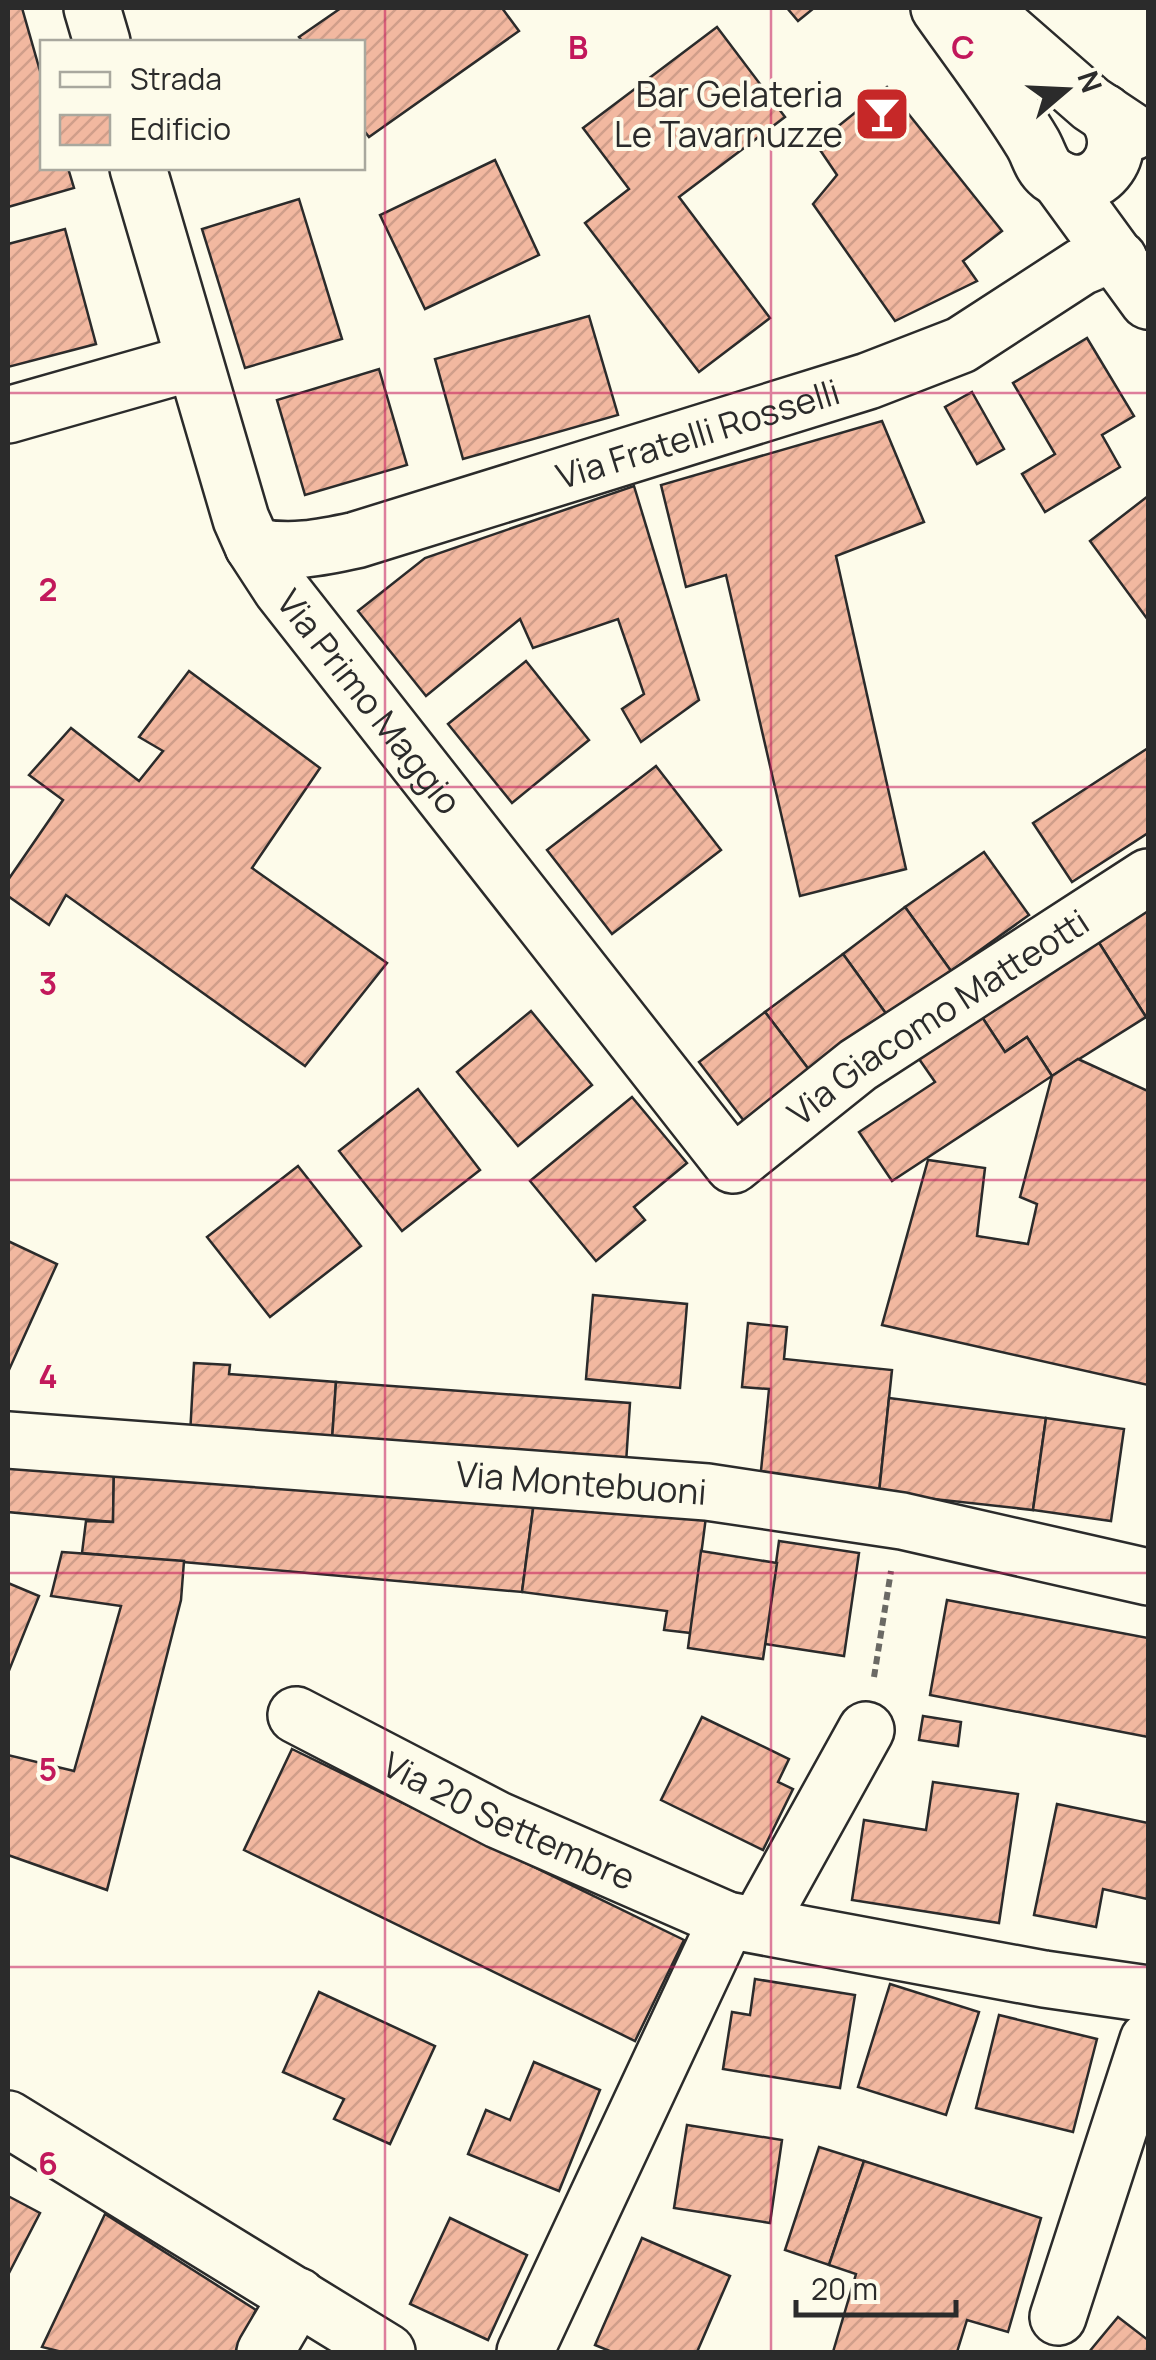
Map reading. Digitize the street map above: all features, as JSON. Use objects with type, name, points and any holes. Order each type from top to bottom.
[{"type":"street","points":[[92,8],[101,40]]},
{"type":"street","points":[[939,8],[1099,162],[1139,286]]},
{"type":"street","points":[[981,8],[1098,108],[1113,125],[1113,160],[1099,162],[1042,118],[1065,102],[1098,108]]},
{"type":"street","name":"Via Primo Maggio","points":[[139,170],[241,518],[253,546],[281,589],[733,1165]]},
{"type":"street","name":"Via Fratelli Rosselli","points":[[253,546],[280,552],[356,540],[868,381],[961,346],[1080,267],[1098,260],[1139,286]]},
{"type":"street","points":[[8,415],[194,362]]},
{"type":"street","name":"Via Giacomo Matteotti","points":[[733,1165],[858,1065],[1148,877]]},
{"type":"street","name":"Via Montebuoni","points":[[8,1440],[707,1492],[902,1521],[1148,1577]]},
{"type":"street","name":"Via 20 Settembre","points":[[296,1716],[498,1820],[743,1923],[1044,1979],[1148,1994]]},
{"type":"street","points":[[525,2352],[743,1923],[866,1730]]},
{"type":"street","points":[[1058,2317],[1148,2040]]},
{"type":"street","points":[[8,2120],[387,2352]]},
{"type":"street","points":[[264,2352],[298,2296]]},
{"type":"path","points":[[866,1730],[888,1584],[902,1521]]},
{"type":"building","points":[[8,8],[22,8],[40,71],[40,170],[69,170],[74,188],[8,207]]},
{"type":"building","points":[[341,8],[502,8],[519,31],[369,137],[365,132],[365,40],[299,37]]},
{"type":"building","points":[[787,8],[814,8],[798,21]]},
{"type":"building","points":[[717,27],[785,117],[679,197],[770,318],[699,372],[585,223],[629,189],[583,128]]},
{"type":"building","points":[[887,87],[1002,231],[963,261],[977,281],[895,321],[813,204],[837,175],[816,144]]},
{"type":"building","points":[[495,160],[539,255],[425,309],[380,215]]},
{"type":"building","points":[[299,199],[342,339],[245,368],[202,229]]},
{"type":"building","points":[[65,229],[96,344],[8,367],[8,244]]},
{"type":"building","points":[[589,316],[618,415],[463,459],[435,359]]},
{"type":"building","points":[[1087,338],[1134,416],[1102,435],[1120,467],[1045,512],[1022,474],[1055,454],[1013,383]]},
{"type":"building","points":[[379,369],[407,465],[305,495],[277,400]]},
{"type":"building","points":[[972,392],[1004,449],[977,464],[945,407]]},
{"type":"building","points":[[882,421],[924,522],[836,556],[906,869],[800,896],[726,575],[686,587],[661,485]]},
{"type":"building","points":[[634,486],[699,700],[641,742],[622,709],[644,694],[618,619],[533,648],[520,619],[426,696],[358,611],[425,558]]},
{"type":"building","points":[[1148,496],[1148,620],[1090,541]]},
{"type":"building","points":[[526,661],[589,740],[512,803],[448,724]]},
{"type":"building","points":[[189,671],[320,768],[252,868],[387,963],[305,1066],[66,895],[49,925],[8,896],[8,880],[63,800],[29,775],[71,728],[139,781],[163,751],[139,737]]},
{"type":"building","points":[[1148,748],[1148,833],[1072,882],[1033,823]]},
{"type":"building","points":[[656,766],[721,850],[612,934],[547,850]]},
{"type":"building","points":[[984,852],[1029,915],[951,971],[905,907]]},
{"type":"building","points":[[1148,905],[1148,1015],[1146,1017],[1096,938]]},
{"type":"building","points":[[905,907],[951,971],[887,1015],[843,954]]},
{"type":"building","points":[[1096,938],[1146,1017],[1052,1076],[1027,1037],[1005,1052],[980,1014]]},
{"type":"building","points":[[843,954],[887,1015],[810,1071],[765,1012]]},
{"type":"building","points":[[531,1011],[592,1085],[518,1146],[457,1072]]},
{"type":"building","points":[[765,1012],[810,1071],[744,1121],[699,1062]]},
{"type":"building","points":[[980,1014],[1005,1052],[1027,1037],[1052,1076],[892,1181],[859,1132],[935,1082],[917,1056]]},
{"type":"building","points":[[1078,1059],[1148,1091],[1148,1385],[882,1325],[928,1160],[985,1168],[977,1236],[1028,1244],[1037,1204],[1020,1197],[1052,1076]]},
{"type":"building","points":[[418,1089],[480,1170],[402,1231],[339,1151]]},
{"type":"building","points":[[632,1097],[687,1163],[634,1207],[645,1220],[596,1261],[530,1181]]},
{"type":"building","points":[[298,1166],[361,1246],[270,1317],[207,1237]]},
{"type":"building","points":[[8,1241],[57,1264],[8,1372]]},
{"type":"building","points":[[593,1295],[687,1304],[680,1388],[586,1379]]},
{"type":"building","points":[[748,1323],[787,1327],[784,1359],[892,1370],[879,1493],[760,1481],[769,1389],[742,1387]]},
{"type":"building","points":[[194,1363],[230,1365],[229,1374],[336,1382],[332,1440],[190,1435]]},
{"type":"building","points":[[336,1382],[630,1403],[626,1463],[332,1440]]},
{"type":"building","points":[[889,1398],[1046,1418],[1033,1510],[879,1493]]},
{"type":"building","points":[[1046,1418],[1124,1429],[1111,1521],[1033,1510]]},
{"type":"building","points":[[8,1452],[114,1464],[113,1522],[8,1512]]},
{"type":"building","points":[[114,1464],[535,1494],[522,1592],[82,1553],[86,1521],[113,1522]]},
{"type":"building","points":[[535,1494],[707,1509],[691,1633],[664,1630],[667,1611],[522,1592]]},
{"type":"building","points":[[779,1541],[859,1553],[844,1656],[765,1644]]},
{"type":"building","points":[[701,1551],[777,1563],[763,1659],[688,1648]]},
{"type":"building","points":[[62,1552],[184,1561],[181,1600],[107,1890],[8,1855],[8,1755],[74,1771],[121,1606],[51,1596]]},
{"type":"building","points":[[8,1583],[39,1596],[8,1673]]},
{"type":"building","points":[[947,1600],[1148,1638],[1148,1737],[930,1695]]},
{"type":"building","points":[[923,1716],[961,1722],[958,1746],[919,1740]]},
{"type":"building","points":[[702,1717],[789,1759],[778,1782],[793,1789],[763,1850],[661,1800]]},
{"type":"building","points":[[292,1749],[684,1940],[635,2041],[244,1850]]},
{"type":"building","points":[[933,1782],[1018,1794],[999,1923],[852,1900],[864,1820],[926,1830]]},
{"type":"building","points":[[1057,1804],[1148,1823],[1147,1899],[1103,1889],[1096,1927],[1034,1915]]},
{"type":"building","points":[[755,1979],[855,1995],[840,2088],[723,2069],[732,2012],[750,2015]]},
{"type":"building","points":[[890,1984],[979,2012],[946,2115],[858,2087]]},
{"type":"building","points":[[319,1992],[435,2046],[390,2144],[334,2119],[344,2099],[283,2072]]},
{"type":"building","points":[[999,2015],[1097,2039],[1073,2132],[976,2108]]},
{"type":"building","points":[[534,2062],[600,2090],[559,2191],[468,2154],[486,2110],[510,2120]]},
{"type":"building","points":[[687,2125],[782,2140],[770,2223],[674,2208]]},
{"type":"building","points":[[819,2147],[864,2161],[829,2265],[785,2250]]},
{"type":"building","points":[[864,2161],[1041,2218],[1008,2332],[967,2320],[957,2352],[833,2352],[856,2274],[829,2265]]},
{"type":"building","points":[[8,2196],[40,2213],[8,2275]]},
{"type":"building","points":[[105,2214],[256,2310],[235,2352],[62,2352],[42,2347]]},
{"type":"building","points":[[450,2218],[527,2255],[488,2340],[410,2304]]},
{"type":"building","points":[[642,2238],[730,2276],[697,2352],[612,2352],[595,2345]]},
{"type":"building","points":[[1118,2317],[1148,2340],[1148,2352],[1089,2352]]},
{"type":"place","name":"Bar Gelateria Le Tavarnuzze","points":[[882,114]]}]
